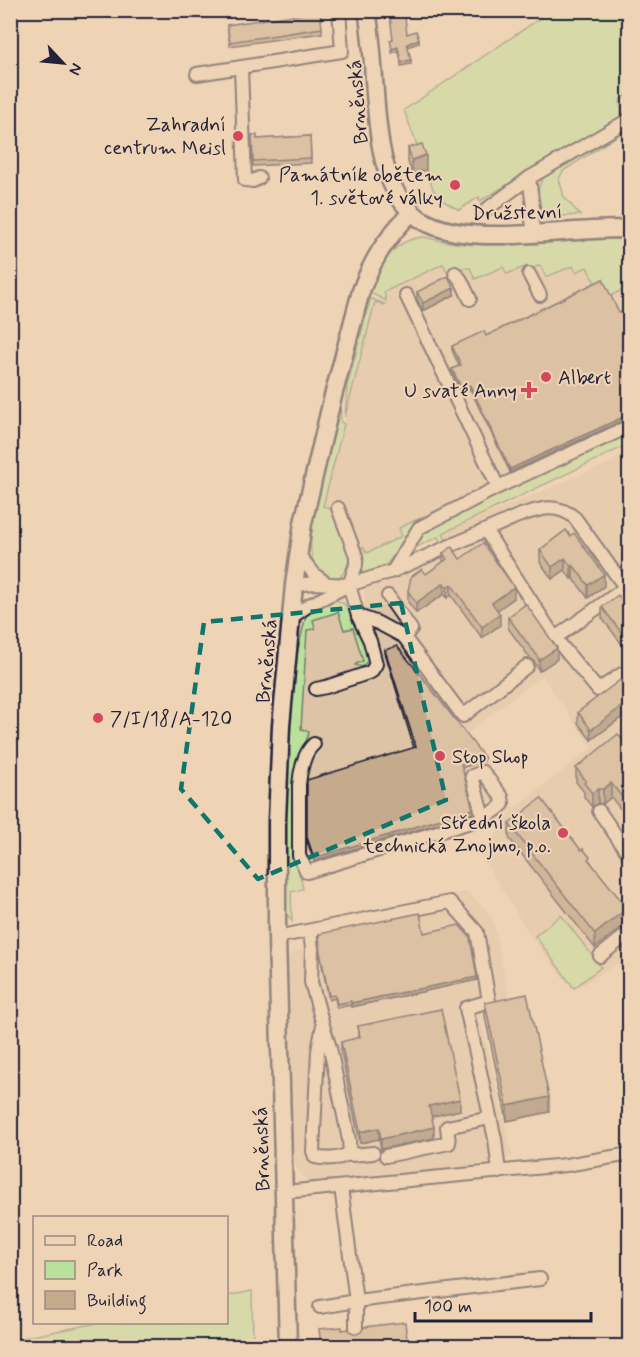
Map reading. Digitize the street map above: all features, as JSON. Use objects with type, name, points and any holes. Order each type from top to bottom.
[{"type":"main road","name":"Brněnská","points":[[288,1347],[277,858],[281,726],[294,585],[314,475],[361,291],[374,261],[388,238],[412,212],[392,185],[383,156],[377,113],[374,56],[367,10]]},
{"type":"main road","name":"Družstevní","points":[[412,212],[437,228],[457,233],[534,235],[630,229]]},
{"type":"lane","points":[[197,74],[342,51],[339,10]]},
{"type":"lane","points":[[241,67],[245,180],[253,181],[260,178]]},
{"type":"lane","points":[[487,209],[529,178],[630,118]]},
{"type":"lane","points":[[529,178],[534,235]]},
{"type":"lane","points":[[455,273],[470,298]]},
{"type":"lane","points":[[529,274],[540,295]]},
{"type":"lane","points":[[406,295],[498,487]]},
{"type":"lane","points":[[393,571],[419,528],[498,487],[630,426]]},
{"type":"lane","points":[[316,689],[370,672],[376,664],[349,585],[356,565],[356,556],[338,508]]},
{"type":"lane","points":[[298,554],[326,589],[335,593],[349,585],[393,571],[538,509],[553,508],[567,512],[575,518],[627,591],[555,638]]},
{"type":"lane","points":[[486,531],[555,638],[598,690],[622,674],[630,682]]},
{"type":"lane","points":[[294,585],[313,594],[326,589]]},
{"type":"lane","points":[[291,618],[326,589]]},
{"type":"lane","points":[[388,596],[411,629],[404,637]]},
{"type":"lane","points":[[358,616],[378,623],[404,637],[463,716],[527,666]]},
{"type":"lane","points":[[314,744],[309,748],[299,784],[299,856],[307,872],[483,817]]},
{"type":"lane","points":[[599,811],[630,856]]},
{"type":"lane","points":[[277,937],[450,902],[477,932],[489,1001],[466,1008],[495,1139],[499,1172]]},
{"type":"lane","points":[[310,931],[311,981],[330,1048],[349,1140],[348,1154]]},
{"type":"lane","points":[[600,956],[630,932]]},
{"type":"lane","points":[[323,1025],[318,1051],[313,1152],[315,1157],[323,1159],[348,1154],[373,1153]]},
{"type":"lane","points":[[386,1156],[450,1143],[447,1127],[490,1118]]},
{"type":"lane","points":[[284,1192],[566,1166],[630,1154]]},
{"type":"lane","points":[[341,1187],[356,1301],[356,1333]]},
{"type":"lane","points":[[320,1307],[540,1279]]},
{"type":"highlighted area","points":[[401,603],[446,800],[258,879],[181,789],[204,622]]},
{"type":"shaded area","points":[[629,257],[629,978],[617,964],[573,990],[533,940],[482,857],[511,811],[498,820],[301,880],[295,858],[307,629],[313,620],[338,612],[361,634],[365,590],[452,551],[442,533],[364,559],[361,548],[349,554],[332,509],[323,506],[375,302],[384,305],[387,300],[383,292],[444,263],[456,268],[503,267],[507,274],[523,267],[531,269],[540,265]],"holes":[[[628,445],[614,461],[461,525],[461,524]],[[542,675],[592,748],[513,809],[509,795],[465,735]]]},
{"type":"shaded area","points":[[467,891],[492,916],[511,1008],[480,1015],[513,1157],[450,1170],[308,1182],[295,1166],[286,962],[292,952],[317,947],[316,922]]},
{"type":"green space","points":[[551,11],[629,11],[629,99],[626,96],[620,100],[619,118],[480,201],[479,197],[459,210],[440,199],[433,189],[404,110]]},
{"type":"green space","points":[[629,123],[629,128],[563,171],[559,179],[564,197],[580,215],[545,217],[538,194],[540,183],[547,173]]},
{"type":"green space","points":[[424,237],[475,245],[629,239],[629,286],[609,297],[596,285],[587,267],[576,272],[573,266],[546,277],[540,265],[532,269],[527,266],[507,274],[503,267],[475,279],[470,268],[456,268],[447,271],[443,264],[384,292],[386,301],[369,292],[377,273],[396,248],[413,239]]},
{"type":"green space","points":[[372,299],[385,304],[375,302],[345,417],[347,387]]},
{"type":"green space","points":[[340,396],[341,422],[344,424],[323,506],[332,509],[349,554],[347,566],[341,576],[332,579],[320,573],[312,558],[311,537]]},
{"type":"green space","points":[[629,432],[629,444],[443,533],[447,542],[441,544],[438,537],[414,548],[417,554],[409,556],[411,547],[424,532]]},
{"type":"green space","points":[[457,501],[412,528],[384,567],[365,575],[361,573],[364,559],[361,548],[363,547],[367,553],[402,536],[399,528]]},
{"type":"green space","points":[[335,600],[343,603],[348,609],[367,647],[368,660],[362,667],[355,665],[363,661],[353,628],[344,630],[338,612],[313,620],[315,629],[307,630],[301,729],[309,732],[296,776],[295,858],[303,889],[291,892],[292,921],[283,909],[284,796],[293,671],[306,615],[316,607]]},
{"type":"green space","points":[[561,915],[601,967],[574,988],[535,936]]},
{"type":"green space","points":[[252,1291],[253,1346],[11,1346],[11,1340],[93,1324],[228,1324],[228,1296]]},
{"type":"building","points":[[389,10],[404,10],[407,34],[416,31],[419,39],[407,44],[411,60],[401,62],[398,47],[392,49]]},
{"type":"building","points":[[320,11],[322,28],[230,42],[227,25]]},
{"type":"building","points":[[10,46],[14,65],[10,66]]},
{"type":"building","points":[[252,135],[257,135],[257,139],[310,136],[311,158],[253,161]]},
{"type":"building","points":[[422,144],[426,155],[412,160],[408,148]]},
{"type":"building","points":[[448,276],[454,288],[423,303],[417,292]]},
{"type":"building","name":"Albert","points":[[603,279],[619,313],[625,310],[630,321],[630,414],[510,469],[470,385],[462,389],[452,369],[461,365],[452,346],[484,331],[486,336]]},
{"type":"building","points":[[566,530],[570,536],[574,533],[604,574],[588,585],[565,558],[552,567],[540,550]]},
{"type":"building","points":[[483,543],[514,587],[492,603],[500,614],[482,627],[451,584],[447,587],[444,583],[416,603],[408,591],[411,577],[422,569],[426,574],[447,559],[443,553],[452,547],[460,559]]},
{"type":"building","points":[[618,595],[630,611],[630,644],[602,607]]},
{"type":"building","points":[[526,604],[557,648],[539,660],[508,617]]},
{"type":"building","name":"Stop Shop","points":[[397,646],[484,757],[461,764],[473,809],[314,858],[307,837],[307,780],[416,747],[385,650]]},
{"type":"building","points":[[620,680],[630,693],[630,700],[591,730],[578,712]]},
{"type":"building","points":[[618,734],[624,742],[630,737],[630,807],[611,783],[592,793],[576,768]]},
{"type":"building","points":[[541,798],[581,850],[583,849],[590,857],[588,859],[627,908],[595,934],[509,824]]},
{"type":"building","points":[[420,913],[424,933],[459,925],[470,937],[477,977],[351,1003],[351,1001],[337,1004],[335,995],[329,996],[320,952],[319,934]]},
{"type":"building","points":[[630,944],[630,956],[624,948]]},
{"type":"building","points":[[527,994],[549,1097],[507,1106],[485,1003]]},
{"type":"building","points":[[441,1009],[460,1099],[429,1106],[434,1127],[381,1139],[379,1128],[360,1132],[341,1042],[360,1037],[358,1026]]},
{"type":"building","points":[[405,1322],[408,1347],[321,1347],[319,1329],[342,1327],[342,1330],[349,1329],[357,1334],[364,1327]]},
{"type":"place","name":"Zahradní centrum Meisl","points":[[238,136]]},
{"type":"place","name":"Památník obětem 1. světové války","points":[[455,185]]},
{"type":"place","name":"Albert","points":[[546,377]]},
{"type":"place","name":"U svaté Anny","points":[[529,390]]},
{"type":"place","name":"7/I/18/A-120","points":[[98,718]]},
{"type":"place","name":"Stop Shop","points":[[440,756]]},
{"type":"place","name":"Střední škola technická Znojmo, p.o.","points":[[563,833]]}]
